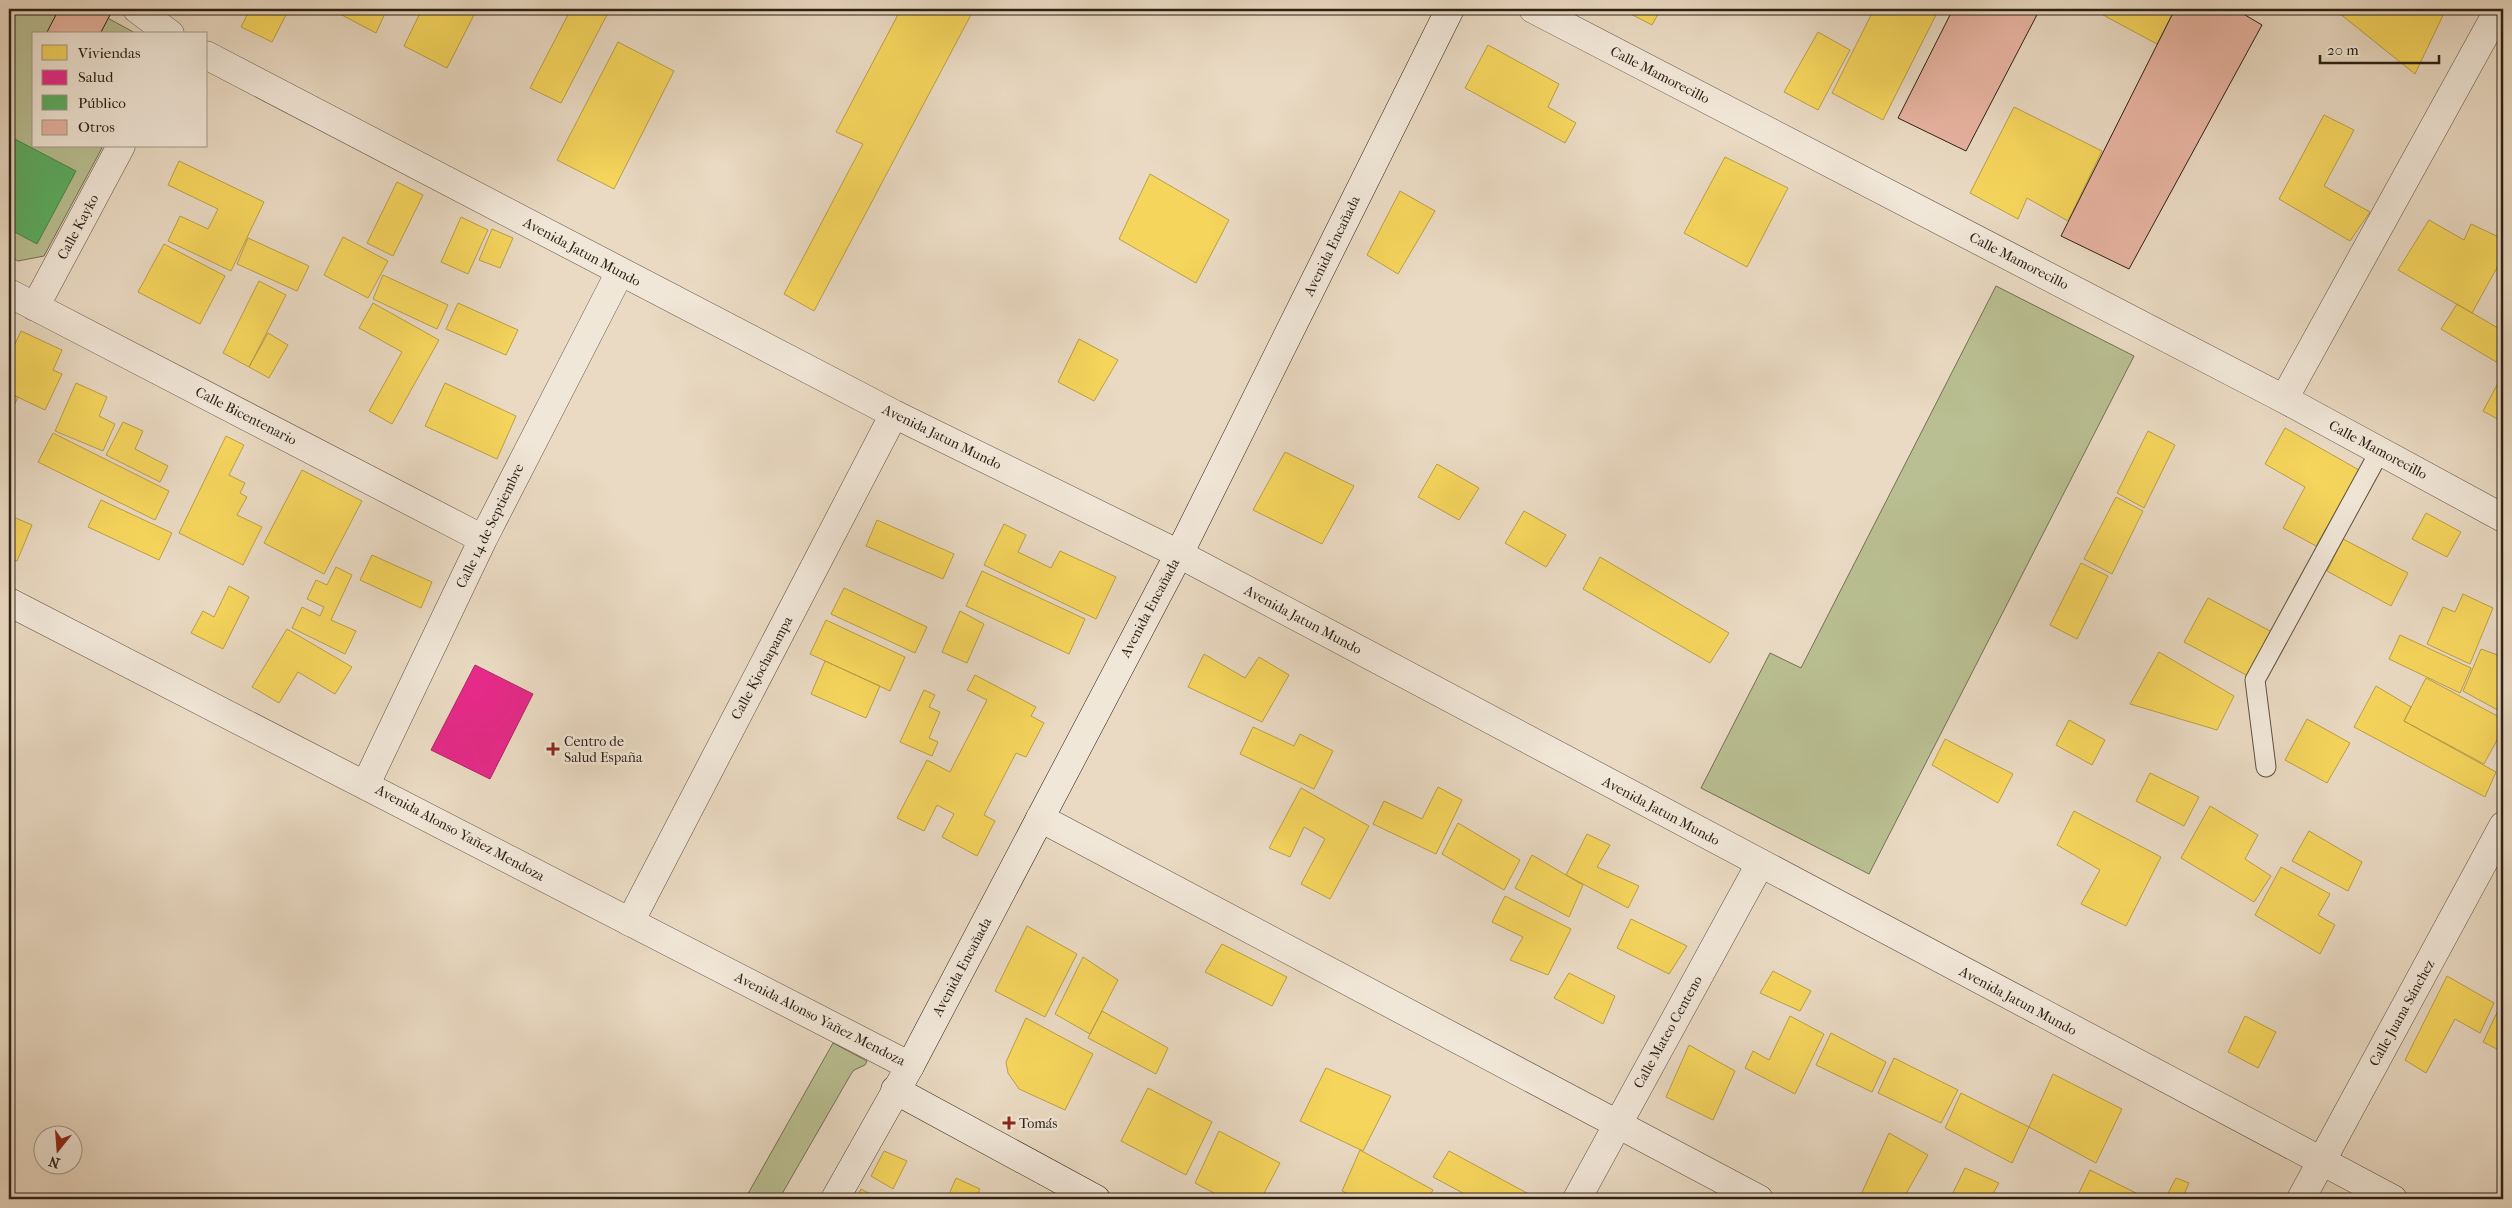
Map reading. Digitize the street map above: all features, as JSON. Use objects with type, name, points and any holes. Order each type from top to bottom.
[{"type":"street","points":[[137,9],[167,32]]},
{"type":"street","name":"Avenida Encañada","points":[[835,1199],[910,1066],[1179,554],[1450,9]]},
{"type":"street","name":"Calle Mamorecillo","points":[[1533,9],[2284,399],[2503,518]]},
{"type":"street","points":[[2284,399],[2499,9]]},
{"type":"street","name":"Avenida Jatun Mundo","points":[[208,56],[894,414],[1179,554],[2393,1199]]},
{"type":"street","name":"Calle Kayko","points":[[35,307],[120,148]]},
{"type":"street","name":"Calle 14 de Septiembre","points":[[366,784],[483,539],[620,272]]},
{"type":"street","name":"Calle Bicentenario","points":[[9,294],[483,539]]},
{"type":"street","name":"Calle Kjochapampa","points":[[630,922],[894,414]]},
{"type":"street","name":"Avenida Alonso Yañez Mendoza","points":[[9,602],[366,784],[910,1066]]},
{"type":"street","points":[[1040,818],[1758,1199]]},
{"type":"street","name":"Calle Juana Sánchez","points":[[2301,1199],[2503,826]]},
{"type":"street","name":"Calle Mateo Centeno","points":[[1577,1199],[1760,864]]},
{"type":"street","points":[[895,1090],[1096,1199]]},
{"type":"lane","points":[[2266,767],[2255,680],[2380,451]]},
{"type":"green space","points":[[9,9],[91,9],[133,32],[32,32],[32,148],[102,148],[44,256],[18,261],[9,256]]},
{"type":"green space","points":[[1996,286],[2134,356],[1869,874],[1701,788],[1770,653],[1801,668]]},
{"type":"green space","points":[[833,1043],[867,1061],[865,1065],[854,1070],[851,1074],[779,1199],[745,1199]]},
{"type":"building: Viviendas","points":[[250,9],[289,9],[272,42],[241,27]]},
{"type":"building: Viviendas","points":[[342,9],[387,9],[376,33],[340,14]]},
{"type":"building: Viviendas","points":[[422,9],[477,9],[447,68],[404,46]]},
{"type":"building: Viviendas","points":[[571,9],[610,9],[561,103],[530,88]]},
{"type":"building: Viviendas","points":[[901,9],[974,9],[814,311],[784,294],[863,144],[836,132]]},
{"type":"building: Viviendas","points":[[1621,9],[1661,9],[1652,25]]},
{"type":"building: Viviendas","points":[[1874,9],[1939,9],[1883,120],[1832,93]]},
{"type":"building: Viviendas","points":[[2092,9],[2175,9],[2157,44]]},
{"type":"building: Viviendas","points":[[2334,9],[2446,9],[2415,74]]},
{"type":"building: Viviendas","points":[[1818,32],[1850,50],[1818,110],[1784,92]]},
{"type":"building: Viviendas","points":[[618,42],[674,71],[614,189],[557,160]]},
{"type":"building: Viviendas","points":[[1488,45],[1559,84],[1548,107],[1576,123],[1565,143],[1465,88]]},
{"type":"building: Viviendas","points":[[2014,107],[2102,151],[2068,221],[2027,198],[2018,219],[1970,193]]},
{"type":"building: Viviendas","points":[[2324,115],[2354,130],[2324,186],[2370,212],[2350,241],[2279,199]]},
{"type":"building: Viviendas","points":[[1725,157],[1788,188],[1747,267],[1684,233]]},
{"type":"building: Viviendas","points":[[179,161],[264,202],[231,271],[168,241],[180,216],[208,229],[218,209],[168,185]]},
{"type":"building: Viviendas","points":[[1150,174],[1229,220],[1196,283],[1119,239]]},
{"type":"building: Viviendas","points":[[397,182],[423,195],[393,256],[367,243]]},
{"type":"building: Viviendas","points":[[1400,191],[1435,211],[1398,274],[1367,255]]},
{"type":"building: Viviendas","points":[[461,217],[488,230],[468,274],[441,262]]},
{"type":"building: Viviendas","points":[[2429,220],[2464,240],[2471,224],[2503,239],[2503,266],[2499,264],[2472,313],[2398,270]]},
{"type":"building: Viviendas","points":[[492,229],[513,238],[500,268],[479,260]]},
{"type":"building: Viviendas","points":[[343,237],[388,261],[368,298],[324,275]]},
{"type":"building: Viviendas","points":[[248,238],[309,266],[297,291],[237,264]]},
{"type":"building: Viviendas","points":[[164,244],[225,276],[200,324],[138,292]]},
{"type":"building: Viviendas","points":[[383,275],[448,305],[437,329],[373,299]]},
{"type":"building: Viviendas","points":[[259,281],[286,295],[249,367],[223,353]]},
{"type":"building: Viviendas","points":[[373,303],[439,340],[392,424],[369,411],[402,352],[359,328]]},
{"type":"building: Viviendas","points":[[458,303],[518,330],[506,355],[446,329]]},
{"type":"building: Viviendas","points":[[2457,304],[2503,331],[2503,366],[2441,329]]},
{"type":"building: Viviendas","points":[[21,331],[62,350],[53,370],[62,374],[45,410],[9,393],[9,357]]},
{"type":"building: Viviendas","points":[[268,333],[288,345],[269,378],[249,367]]},
{"type":"building: Viviendas","points":[[1079,339],[1118,360],[1094,401],[1058,382]]},
{"type":"building: Viviendas","points":[[2503,374],[2503,422],[2483,411]]},
{"type":"building: Viviendas","points":[[76,383],[107,397],[99,416],[115,424],[103,451],[55,431]]},
{"type":"building: Viviendas","points":[[445,383],[516,416],[497,459],[425,426]]},
{"type":"building: Viviendas","points":[[9,393],[18,397],[9,416]]},
{"type":"building: Viviendas","points":[[123,422],[143,431],[135,449],[168,466],[160,482],[106,455]]},
{"type":"building: Viviendas","points":[[2285,428],[2359,470],[2316,546],[2283,528],[2305,487],[2265,464]]},
{"type":"building: Viviendas","points":[[2148,431],[2175,445],[2144,508],[2117,493]]},
{"type":"building: Viviendas","points":[[53,433],[169,491],[155,520],[38,462]]},
{"type":"building: Viviendas","points":[[226,436],[244,445],[229,475],[245,483],[240,493],[247,497],[237,515],[262,527],[243,565],[179,533]]},
{"type":"building: Viviendas","points":[[1285,452],[1354,486],[1322,544],[1253,510]]},
{"type":"building: Viviendas","points":[[1437,464],[1479,488],[1459,520],[1418,497]]},
{"type":"building: Viviendas","points":[[302,470],[362,501],[324,574],[264,543]]},
{"type":"building: Viviendas","points":[[2116,497],[2143,511],[2112,574],[2084,559]]},
{"type":"building: Viviendas","points":[[101,500],[172,533],[159,560],[88,527]]},
{"type":"building: Viviendas","points":[[1524,511],[1566,535],[1546,567],[1505,543]]},
{"type":"building: Viviendas","points":[[2426,513],[2461,532],[2447,557],[2412,539]]},
{"type":"building: Viviendas","points":[[11,516],[32,525],[17,561],[9,558],[9,521]]},
{"type":"building: Viviendas","points":[[877,520],[954,554],[943,579],[866,546]]},
{"type":"building: Viviendas","points":[[1004,524],[1026,535],[1018,552],[1051,568],[1060,551],[1116,577],[1096,619],[984,565]]},
{"type":"building: Viviendas","points":[[2343,539],[2408,573],[2391,606],[2327,571]]},
{"type":"building: Viviendas","points":[[372,555],[432,582],[421,608],[360,580]]},
{"type":"building: Viviendas","points":[[1600,557],[1729,633],[1710,663],[1583,589]]},
{"type":"building: Viviendas","points":[[2081,563],[2108,576],[2077,639],[2050,625]]},
{"type":"building: Viviendas","points":[[336,567],[352,575],[331,620],[356,631],[345,654],[292,628],[302,607],[320,616],[324,607],[307,599],[316,580],[327,585]]},
{"type":"building: Viviendas","points":[[982,571],[1085,619],[1069,654],[966,606]]},
{"type":"building: Viviendas","points":[[229,586],[249,597],[223,649],[191,633],[203,611],[214,617]]},
{"type":"building: Viviendas","points":[[844,588],[927,627],[915,653],[831,614]]},
{"type":"building: Viviendas","points":[[2463,594],[2493,608],[2470,664],[2427,644],[2443,607],[2455,612]]},
{"type":"building: Viviendas","points":[[2208,598],[2272,632],[2250,677],[2184,642]]},
{"type":"building: Viviendas","points":[[960,611],[984,624],[967,663],[942,652]]},
{"type":"building: Viviendas","points":[[826,620],[905,657],[890,691],[810,654]]},
{"type":"building: Viviendas","points":[[287,629],[352,667],[335,694],[298,672],[279,703],[252,687]]},
{"type":"building: Viviendas","points":[[2400,635],[2471,668],[2460,693],[2389,659]]},
{"type":"building: Viviendas","points":[[2481,649],[2503,657],[2503,713],[2463,691]]},
{"type":"building: Viviendas","points":[[2159,652],[2234,696],[2217,730],[2130,704]]},
{"type":"building: Viviendas","points":[[1204,654],[1245,678],[1259,657],[1289,675],[1262,722],[1188,687]]},
{"type":"building: Viviendas","points":[[825,661],[880,686],[866,718],[811,694]]},
{"type":"building: Viviendas","points":[[975,675],[1036,707],[1031,716],[1044,723],[1026,757],[1016,753],[984,815],[995,821],[977,856],[942,837],[954,814],[937,805],[924,831],[897,818],[927,760],[950,772],[987,700],[967,690]]},
{"type":"building: Viviendas","points":[[2426,678],[2503,719],[2503,729],[2484,764],[2404,721]]},
{"type":"building: Viviendas","points":[[2376,686],[2411,707],[2404,721],[2496,772],[2485,797],[2354,727]]},
{"type":"building: Viviendas","points":[[924,690],[935,695],[929,707],[940,712],[929,738],[938,742],[932,756],[900,742]]},
{"type":"building: Viviendas","points":[[2307,719],[2350,743],[2327,783],[2285,760]]},
{"type":"building: Viviendas","points":[[2069,720],[2105,740],[2092,765],[2056,745]]},
{"type":"building: Viviendas","points":[[1253,727],[1294,746],[1300,734],[1333,751],[1314,789],[1240,754]]},
{"type":"building: Viviendas","points":[[1945,739],[2013,774],[1998,803],[1932,765]]},
{"type":"building: Viviendas","points":[[2150,773],[2199,797],[2184,826],[2136,801]]},
{"type":"building: Viviendas","points":[[1438,787],[1462,800],[1436,854],[1373,824],[1384,801],[1422,819]]},
{"type":"building: Viviendas","points":[[1301,788],[1369,826],[1330,899],[1301,884],[1325,839],[1304,827],[1290,857],[1269,848]]},
{"type":"building: Viviendas","points":[[2210,806],[2258,835],[2245,859],[2271,876],[2254,902],[2181,858]]},
{"type":"building: Viviendas","points":[[2074,811],[2161,857],[2126,926],[2081,904],[2100,870],[2057,845]]},
{"type":"building: Viviendas","points":[[1458,823],[1520,860],[1504,890],[1442,854]]},
{"type":"building: Viviendas","points":[[2309,831],[2362,862],[2348,891],[2292,861]]},
{"type":"building: Viviendas","points":[[1587,834],[1610,845],[1597,867],[1639,886],[1628,908],[1566,875]]},
{"type":"building: Viviendas","points":[[1532,855],[1583,885],[1569,917],[1515,888]]},
{"type":"building: Viviendas","points":[[2281,867],[2330,894],[2318,915],[2335,925],[2320,954],[2255,915]]},
{"type":"building: Viviendas","points":[[1505,896],[1571,929],[1548,975],[1510,960],[1523,937],[1492,922]]},
{"type":"building: Viviendas","points":[[1631,919],[1687,946],[1669,974],[1617,948]]},
{"type":"building: Viviendas","points":[[1027,926],[1077,954],[1045,1017],[995,991]]},
{"type":"building: Viviendas","points":[[1222,944],[1287,977],[1272,1006],[1205,972]]},
{"type":"building: Viviendas","points":[[1083,957],[1118,980],[1090,1034],[1055,1014]]},
{"type":"building: Viviendas","points":[[1773,971],[1811,991],[1800,1011],[1760,993]]},
{"type":"building: Viviendas","points":[[1569,973],[1615,996],[1603,1024],[1554,998]]},
{"type":"building: Viviendas","points":[[2447,976],[2494,1003],[2480,1033],[2455,1019],[2426,1073],[2405,1060]]},
{"type":"building: Viviendas","points":[[2503,1003],[2503,1052],[2483,1042]]},
{"type":"building: Viviendas","points":[[1102,1011],[1168,1048],[1156,1074],[1088,1038]]},
{"type":"building: Viviendas","points":[[1790,1016],[1824,1034],[1795,1094],[1745,1068],[1753,1051],[1769,1060]]},
{"type":"building: Viviendas","points":[[2245,1016],[2276,1032],[2258,1068],[2228,1052]]},
{"type":"building: Viviendas","points":[[1026,1018],[1093,1054],[1065,1110],[1019,1089],[1008,1073],[1006,1062]]},
{"type":"building: Viviendas","points":[[1831,1033],[1886,1062],[1872,1092],[1816,1065]]},
{"type":"building: Viviendas","points":[[1689,1045],[1735,1071],[1713,1120],[1666,1097]]},
{"type":"building: Viviendas","points":[[1894,1058],[1958,1090],[1941,1123],[1878,1093]]},
{"type":"building: Viviendas","points":[[1326,1068],[1391,1096],[1363,1151],[1300,1121]]},
{"type":"building: Viviendas","points":[[2053,1074],[2122,1109],[2096,1163],[2029,1127]]},
{"type":"building: Viviendas","points":[[1148,1088],[1212,1122],[1186,1175],[1121,1141]]},
{"type":"building: Viviendas","points":[[1961,1093],[2029,1127],[2012,1163],[1945,1128]]},
{"type":"building: Viviendas","points":[[1219,1131],[1280,1163],[1261,1199],[1225,1199],[1195,1183]]},
{"type":"building: Viviendas","points":[[1889,1133],[1928,1155],[1903,1199],[1859,1199]]},
{"type":"building: Viviendas","points":[[1360,1150],[1433,1190],[1428,1199],[1359,1199],[1342,1191]]},
{"type":"building: Viviendas","points":[[884,1151],[907,1161],[893,1189],[871,1176]]},
{"type":"building: Viviendas","points":[[1449,1151],[1538,1199],[1474,1199],[1433,1177]]},
{"type":"building: Viviendas","points":[[1965,1168],[1999,1183],[1990,1199],[1950,1199]]},
{"type":"building: Viviendas","points":[[2090,1170],[2148,1199],[2076,1199]]},
{"type":"building: Viviendas","points":[[956,1178],[980,1189],[975,1199],[947,1199]]},
{"type":"building: Viviendas","points":[[2176,1178],[2189,1183],[2182,1199],[2165,1199]]},
{"type":"building: Viviendas","points":[[861,1189],[880,1199],[856,1199]]},
{"type":"building: Salud","points":[[475,665],[533,694],[490,779],[431,750]]},
{"type":"building: Público","points":[[9,136],[76,171],[37,244],[9,229]]},
{"type":"building: Otros","points":[[59,9],[98,9],[110,15],[101,32],[47,32]]},
{"type":"building: Otros","points":[[1953,9],[2040,9],[1966,151],[1898,118]]},
{"type":"building: Otros","points":[[2175,9],[2235,9],[2262,25],[2129,269],[2061,236]]},
{"type":"place","name":"Centro de Salud España","points":[[553,749]]},
{"type":"place","name":"Tomás","points":[[1009,1123]]}]
